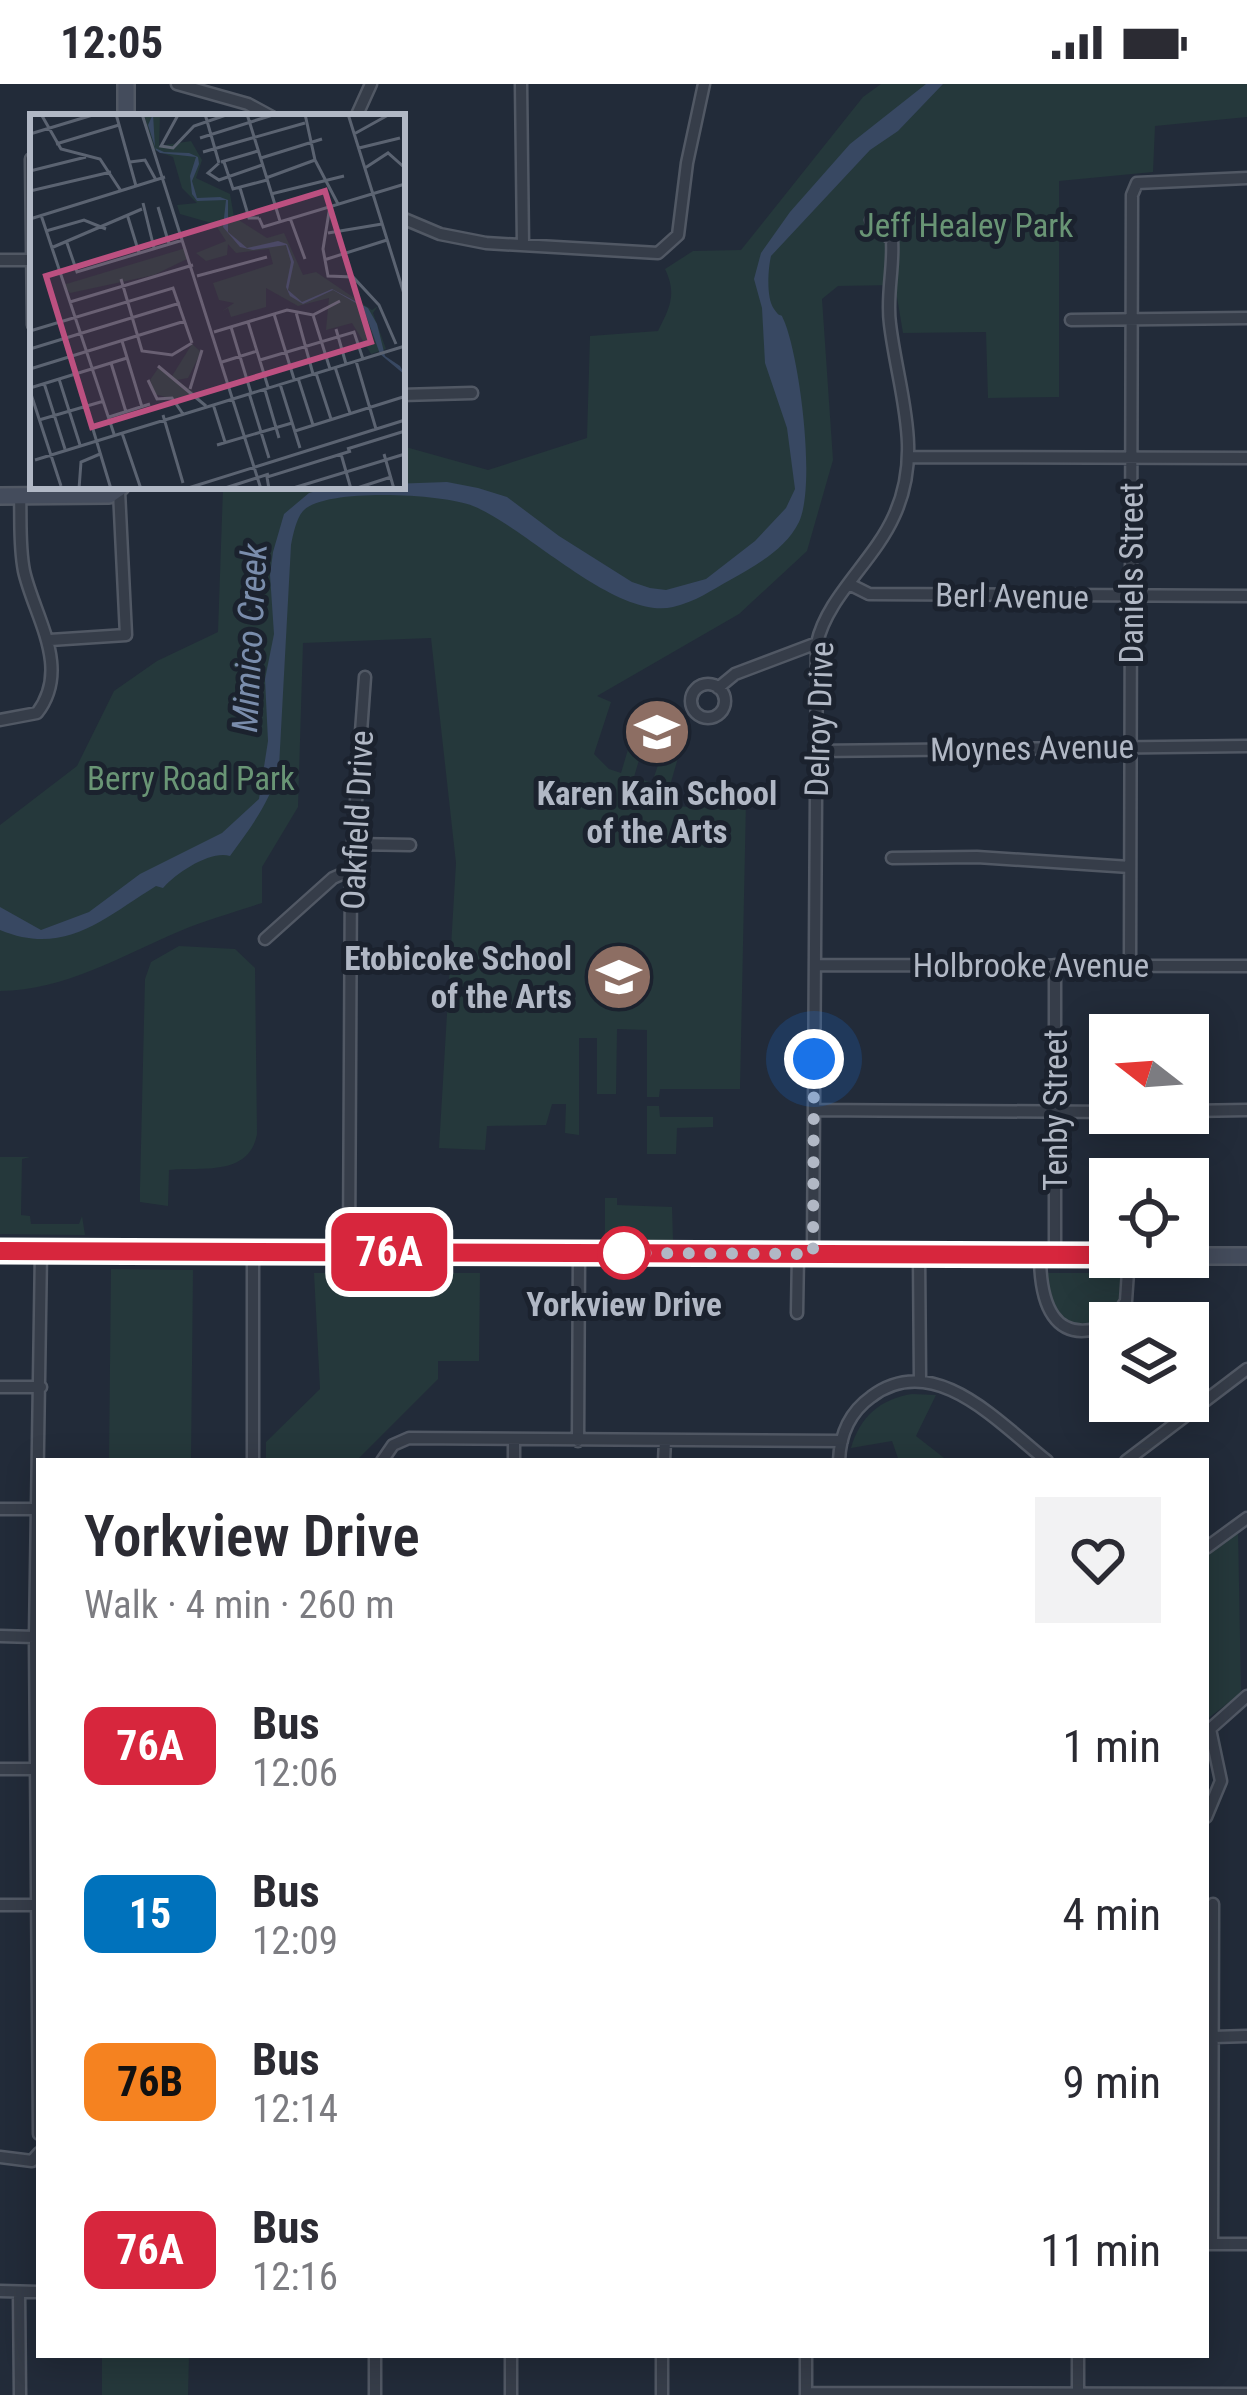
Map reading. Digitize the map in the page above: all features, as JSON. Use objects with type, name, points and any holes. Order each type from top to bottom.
[{"type":"main road","points":[[0,496],[120,489]]},
{"type":"main road","points":[[0,1251],[1089,1255]]},
{"type":"main road","points":[[1209,1256],[1247,1256]]},
{"type":"street","points":[[177,84],[248,104],[266,114]]},
{"type":"street","points":[[357,114],[371,84]]},
{"type":"street","points":[[521,84],[523,245]]},
{"type":"street","points":[[405,219],[464,240],[651,255],[666,249],[678,235],[704,84]]},
{"type":"street","name":"Daniels Street","points":[[1130,966],[1130,203],[1137,183],[1247,178]]},
{"type":"street","name":"Delroy Drive","points":[[797,1313],[814,1110],[817,643],[830,610],[897,510],[911,457],[889,321],[892,240],[871,220]]},
{"type":"street","points":[[1070,320],[1247,319]]},
{"type":"street","points":[[405,395],[472,393]]},
{"type":"street","points":[[911,457],[1247,458]]},
{"type":"street","points":[[50,640],[125,635],[120,489]]},
{"type":"street","points":[[0,720],[28,716],[42,706],[50,689],[50,640],[25,573],[20,496]]},
{"type":"street","name":"Berl Avenue","points":[[851,585],[868,594],[1247,596]]},
{"type":"street","points":[[718,688],[735,674],[817,643]]},
{"type":"street","name":"Oakfield Drive","points":[[350,1252],[351,869],[365,677]]},
{"type":"street","name":"Moynes Avenue","points":[[816,751],[1247,746]]},
{"type":"street","points":[[353,844],[410,845]]},
{"type":"street","points":[[892,858],[977,857],[1130,866]]},
{"type":"street","points":[[265,939],[333,878],[351,869]]},
{"type":"street","name":"Holbrooke Avenue","points":[[815,965],[1247,966]]},
{"type":"street","name":"Tenby Street","points":[[1055,965],[1055,1113],[1041,1293],[1055,1319],[1079,1330],[1089,1328]]},
{"type":"street","points":[[814,1110],[1089,1112]]},
{"type":"street","points":[[1209,1111],[1247,1110]]},
{"type":"street","points":[[39,1458],[41,1251]]},
{"type":"street","points":[[253,1252],[253,1458]]},
{"type":"street","points":[[578,1441],[579,1252]]},
{"type":"street","points":[[920,1255],[920,1380]]},
{"type":"street","points":[[1130,1458],[1247,1369]]},
{"type":"street","points":[[839,1458],[852,1417],[872,1396],[920,1380],[962,1394],[1043,1458]]},
{"type":"street","points":[[0,1387],[41,1387]]},
{"type":"street","points":[[384,1458],[393,1444],[409,1438],[842,1441]]},
{"type":"street","points":[[514,1441],[514,1458]]},
{"type":"street","points":[[664,1442],[664,1458]]},
{"type":"street","points":[[0,1509],[36,1509]]},
{"type":"street","points":[[1209,1546],[1247,1517]]},
{"type":"street","points":[[36,1573],[36,1797]]},
{"type":"street","points":[[0,1636],[35,1637]]},
{"type":"street","points":[[1209,1811],[1219,1792],[1221,1769],[1210,1729],[1247,1696]]},
{"type":"street","points":[[0,1769],[35,1769]]},
{"type":"street","points":[[36,1865],[36,1962]]},
{"type":"street","points":[[1213,1904],[1209,2244],[1247,2244]]},
{"type":"street","points":[[0,1905],[35,1905]]},
{"type":"street","points":[[1213,2037],[1247,2036]]},
{"type":"street","points":[[0,2157],[32,2161],[36,2156]]},
{"type":"street","points":[[0,2291],[36,2292]]},
{"type":"street","points":[[19,2292],[20,2395]]},
{"type":"street","points":[[375,2358],[375,2395]]},
{"type":"street","points":[[511,2358],[511,2395]]},
{"type":"street","points":[[662,2358],[662,2395]]},
{"type":"street","points":[[806,2358],[806,2394],[1247,2394]]},
{"type":"street","points":[[1078,2358],[1078,2394]]},
{"type":"green space","points":[[881,84],[1247,84],[1247,117],[1155,126],[1153,172],[1059,181],[1059,397],[988,398],[986,332],[903,333],[895,285],[838,286],[822,299],[833,460],[807,551],[739,614],[597,696],[611,702],[594,754],[609,769],[621,773],[629,746],[642,750],[634,777],[652,783],[662,753],[678,758],[669,789],[661,787],[675,806],[690,807],[709,792],[746,801],[740,1089],[660,1089],[659,1097],[647,1097],[647,1030],[617,1029],[616,1094],[597,1094],[597,1038],[579,1038],[579,1135],[565,1133],[566,1104],[552,1104],[546,1125],[487,1126],[485,1150],[439,1148],[456,863],[431,638],[303,643],[298,807],[262,867],[262,903],[190,927],[70,978],[0,991],[0,825],[77,766],[114,691],[157,661],[218,632],[223,489],[405,489],[405,447],[488,470],[587,438],[590,336],[658,331],[671,300],[665,269],[693,251],[741,250],[863,97]]},
{"type":"green space","points":[[179,946],[235,949],[255,968],[257,1134],[244,1158],[233,1164],[169,1170],[168,1206],[140,1202],[145,979],[151,962]]},
{"type":"green space","points":[[647,1106],[659,1106],[660,1117],[713,1117],[713,1127],[677,1128],[676,1154],[647,1154]]},
{"type":"green space","points":[[0,1157],[30,1157],[22,1159],[21,1215],[30,1216],[31,1224],[79,1224],[82,1216],[85,1235],[0,1234]]},
{"type":"green space","points":[[605,1198],[617,1198],[617,1205],[672,1207],[673,1240],[609,1241]]},
{"type":"green space","points":[[111,1269],[193,1270],[191,1458],[109,1458]]},
{"type":"green space","points":[[314,1273],[480,1273],[479,1361],[438,1361],[438,1379],[359,1458],[266,1458],[266,1442],[320,1389]]},
{"type":"green space","points":[[1046,1273],[1122,1278],[1117,1302],[1089,1302],[1089,1324],[1068,1320],[1050,1297]]},
{"type":"green space","points":[[936,1395],[916,1436],[944,1458],[898,1458],[892,1441],[851,1448],[873,1411],[890,1400]]},
{"type":"green space","points":[[1238,1529],[1241,1693],[1209,1718],[1209,1551]]},
{"type":"green space","points":[[102,2358],[189,2358],[188,2395],[102,2395]]},
{"type":"water","points":[[926,84],[943,84],[898,131],[870,150],[771,256],[770,298],[791,341],[806,453],[799,522],[778,549],[696,599],[673,607],[650,607],[598,586],[473,506],[386,495],[315,503],[301,514],[291,545],[279,767],[265,803],[230,856],[195,863],[163,888],[156,886],[83,930],[44,939],[0,930],[0,907],[41,930],[89,912],[140,874],[222,833],[259,799],[268,741],[265,679],[274,634],[273,552],[284,514],[309,493],[405,489],[405,484],[447,482],[478,488],[507,497],[632,582],[666,590],[706,579],[755,541],[786,508],[795,489],[787,428],[765,363],[762,308],[754,279],[761,253],[790,212],[850,144]]},
{"type":"bus line","name":"76A","points":[[0,1251],[1089,1255]]},
{"type":"place","name":"Karen Kain School of the Arts","points":[[657,732]]},
{"type":"place","name":"Etobicoke School of the Arts","points":[[619,977]]},
{"type":"place","name":"Yorkview Drive","points":[[624,1253]]},
{"type":"route","points":[[624,1253],[813,1254],[814,1059]]},
{"type":"park label","name":"Jeff Healey Park","points":[[966,225]]},
{"type":"park label","name":"Berry Road Park","points":[[191,778]]},
{"type":"water label","name":"Mimico Creek","points":[[250,638]]}]
